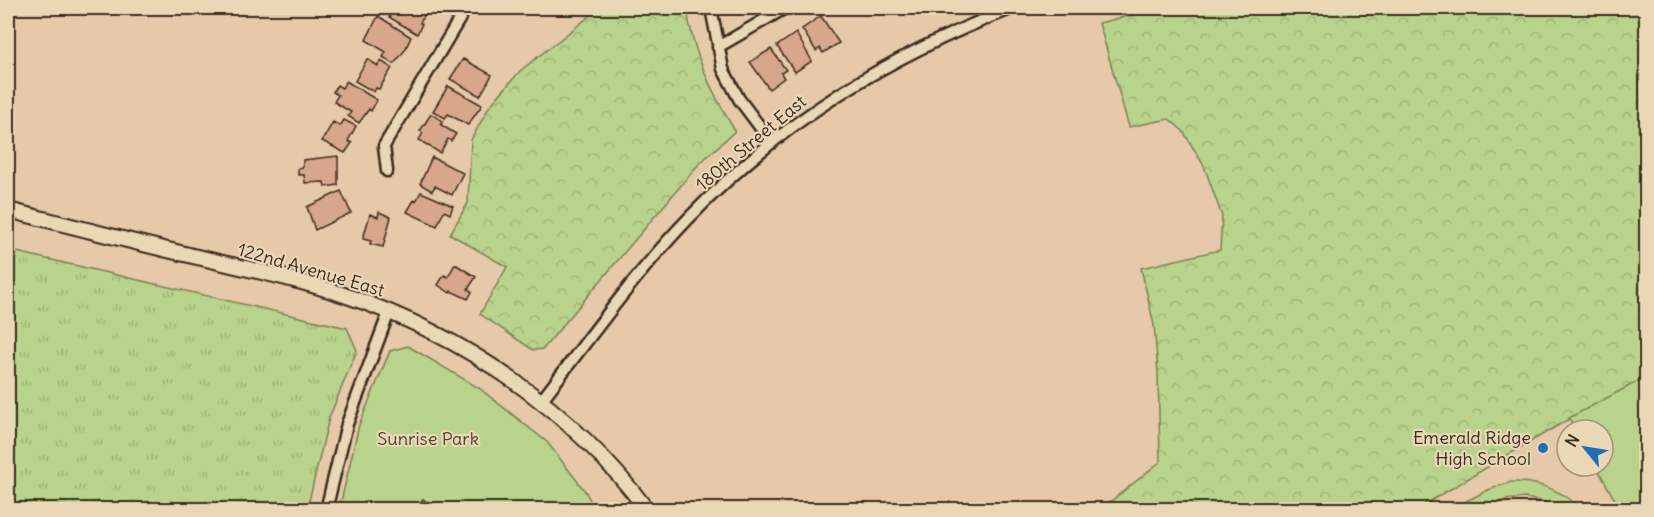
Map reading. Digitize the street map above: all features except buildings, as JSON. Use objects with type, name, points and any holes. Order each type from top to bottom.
[{"type":"street","points":[[387,171],[384,146],[466,8]]},
{"type":"street","points":[[711,8],[723,69],[739,99],[772,142]]},
{"type":"street","points":[[718,47],[785,8]]},
{"type":"street","name":"180th Street East","points":[[541,401],[653,257],[731,177],[772,142],[838,93],[886,65],[967,26],[1013,8]]},
{"type":"street","name":"122nd Avenue East","points":[[8,210],[295,280],[346,295],[389,312],[480,358],[541,401],[585,440],[632,490],[647,510]]},
{"type":"street","points":[[326,510],[347,423],[389,312]]},
{"type":"green space","points":[[600,8],[687,8],[693,41],[704,72],[735,131],[699,164],[543,349],[533,350],[480,314],[507,267],[450,234],[468,203],[471,140],[489,107],[520,71]]},
{"type":"green space","points":[[1161,8],[1646,8],[1646,377],[1571,418],[1555,418],[1555,427],[1417,509],[1101,509],[1160,462],[1158,372],[1154,325],[1141,268],[1220,250],[1222,216],[1204,166],[1183,131],[1169,119],[1129,127],[1099,23]]},
{"type":"green space","points":[[8,250],[347,328],[357,350],[329,418],[307,509],[8,509]]},
{"type":"green space","name":"Sunrise Park","points":[[408,346],[479,388],[547,442],[585,491],[595,509],[339,510],[359,425],[390,351]]},
{"type":"green space","points":[[1646,377],[1646,509],[1620,509],[1603,478],[1615,478],[1615,418],[1569,418]]},
{"type":"green space","points":[[1511,482],[1530,483],[1557,491],[1580,509],[1557,509],[1545,502],[1525,498],[1505,500],[1486,509],[1451,509],[1488,490]]},
{"type":"place","name":"Emerald Ridge High School","points":[[1543,448]]}]
